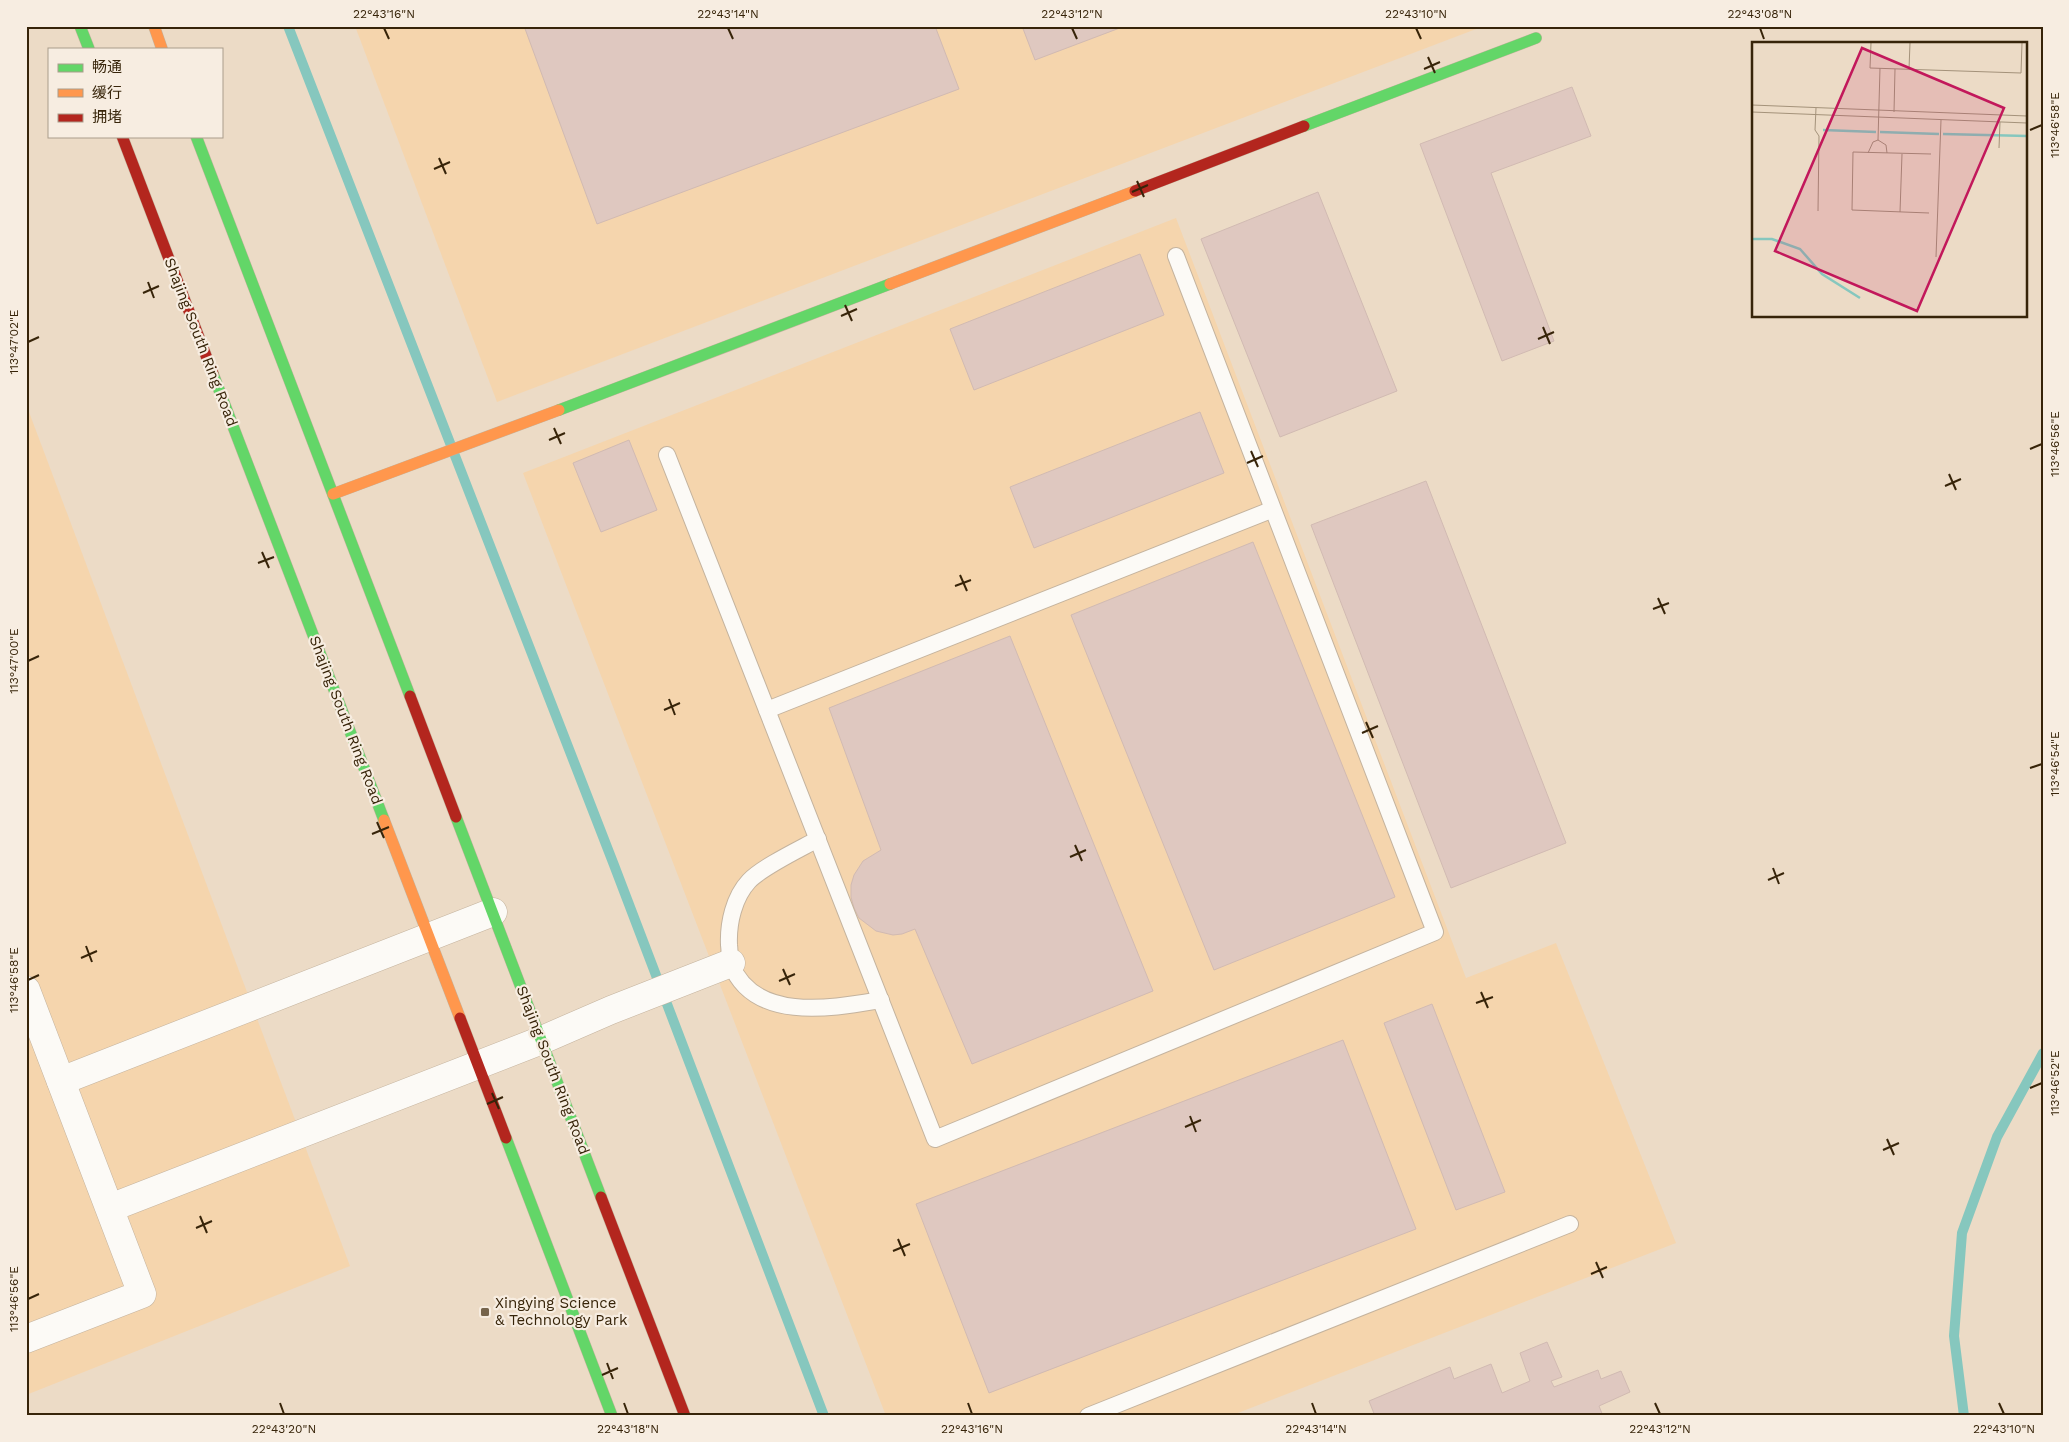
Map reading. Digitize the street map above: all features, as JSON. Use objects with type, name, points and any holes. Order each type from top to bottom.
[{"type":"main road","points":[[80,26],[89,48]]},
{"type":"main road","points":[[154,26],[162,48]]},
{"type":"main road","points":[[333,494],[496,434],[1536,38]]},
{"type":"main road","name":"Shajing South Ring Road","points":[[123,138],[612,1416]]},
{"type":"main road","name":"Shajing South Ring Road","points":[[197,138],[685,1416]]},
{"type":"street","points":[[61,1081],[493,912]]},
{"type":"street","points":[[110,1208],[542,1040],[611,1010],[731,963]]},
{"type":"street","points":[[26,990],[142,1294],[26,1339]]},
{"type":"lane","points":[[667,455],[935,1139],[1434,932],[1271,510],[1176,256]]},
{"type":"lane","points":[[767,710],[1271,510]]},
{"type":"lane","points":[[818,839],[750,880],[734,905],[729,936],[731,963],[745,987],[773,1004],[805,1008],[831,1008],[881,1000]]},
{"type":"lane","points":[[1088,1416],[1570,1224]]},
{"type":"shaded area","points":[[355,26],[1484,26],[497,402]]},
{"type":"shaded area","points":[[1176,218],[1466,978],[1556,943],[1676,1243],[1230,1416],[886,1416],[523,473]]},
{"type":"shaded area","points":[[26,404],[350,1266],[26,1395]]},
{"type":"building","points":[[524,26],[935,26],[959,89],[597,224]]},
{"type":"building","points":[[1022,26],[1125,26],[1035,60]]},
{"type":"building","points":[[1572,87],[1591,136],[1491,173],[1554,341],[1502,361],[1420,144]]},
{"type":"building","points":[[1318,192],[1397,391],[1280,437],[1201,239]]},
{"type":"building","points":[[1140,254],[1164,315],[974,390],[950,329]]},
{"type":"building","points":[[1200,412],[1224,473],[1034,548],[1010,487]]},
{"type":"building","points":[[629,440],[657,510],[601,532],[573,463]]},
{"type":"building","points":[[1426,481],[1566,843],[1451,888],[1311,525]]},
{"type":"building","points":[[1253,542],[1395,897],[1214,970],[1071,615]]},
{"type":"building","points":[[1010,636],[1153,991],[972,1064],[915,929],[893,935],[876,931],[859,918],[854,908],[851,897],[851,885],[854,875],[863,861],[881,850],[829,708]]},
{"type":"building","points":[[1432,1004],[1505,1192],[1456,1210],[1384,1023]]},
{"type":"building","points":[[1343,1040],[1416,1229],[989,1393],[916,1204]]},
{"type":"building","points":[[1547,1342],[1562,1377],[1551,1381],[1554,1387],[1598,1370],[1601,1379],[1621,1371],[1630,1392],[1599,1406],[1603,1416],[1375,1416],[1369,1401],[1450,1367],[1454,1379],[1491,1364],[1502,1393],[1530,1381],[1520,1353]]},
{"type":"waterway","points":[[288,26],[614,865],[824,1416]]},
{"type":"waterway","points":[[1964,1416],[1954,1336],[1962,1233],[1997,1137],[2043,1053]]},
{"type":"traffic: fast","points":[[80,26],[89,48]]},
{"type":"traffic: fast","points":[[1304,126],[1536,38]]},
{"type":"traffic: fast","points":[[197,138],[410,696]]},
{"type":"traffic: fast","points":[[559,410],[890,284]]},
{"type":"traffic: fast","points":[[213,374],[384,820]]},
{"type":"traffic: fast","points":[[456,817],[601,1197]]},
{"type":"traffic: fast","points":[[506,1138],[612,1416]]},
{"type":"traffic: slow","points":[[154,26],[162,48]]},
{"type":"traffic: slow","points":[[890,284],[1135,191]]},
{"type":"traffic: slow","points":[[333,494],[559,410]]},
{"type":"traffic: slow","points":[[384,820],[460,1018]]},
{"type":"traffic: jam","points":[[1135,191],[1304,126]]},
{"type":"traffic: jam","points":[[123,138],[213,374]]},
{"type":"traffic: jam","points":[[410,696],[456,817]]},
{"type":"traffic: jam","points":[[460,1018],[506,1138]]},
{"type":"traffic: jam","points":[[601,1197],[685,1416]]},
{"type":"place","name":"Xingying Science & Technology Park","points":[[485,1312]]}]
